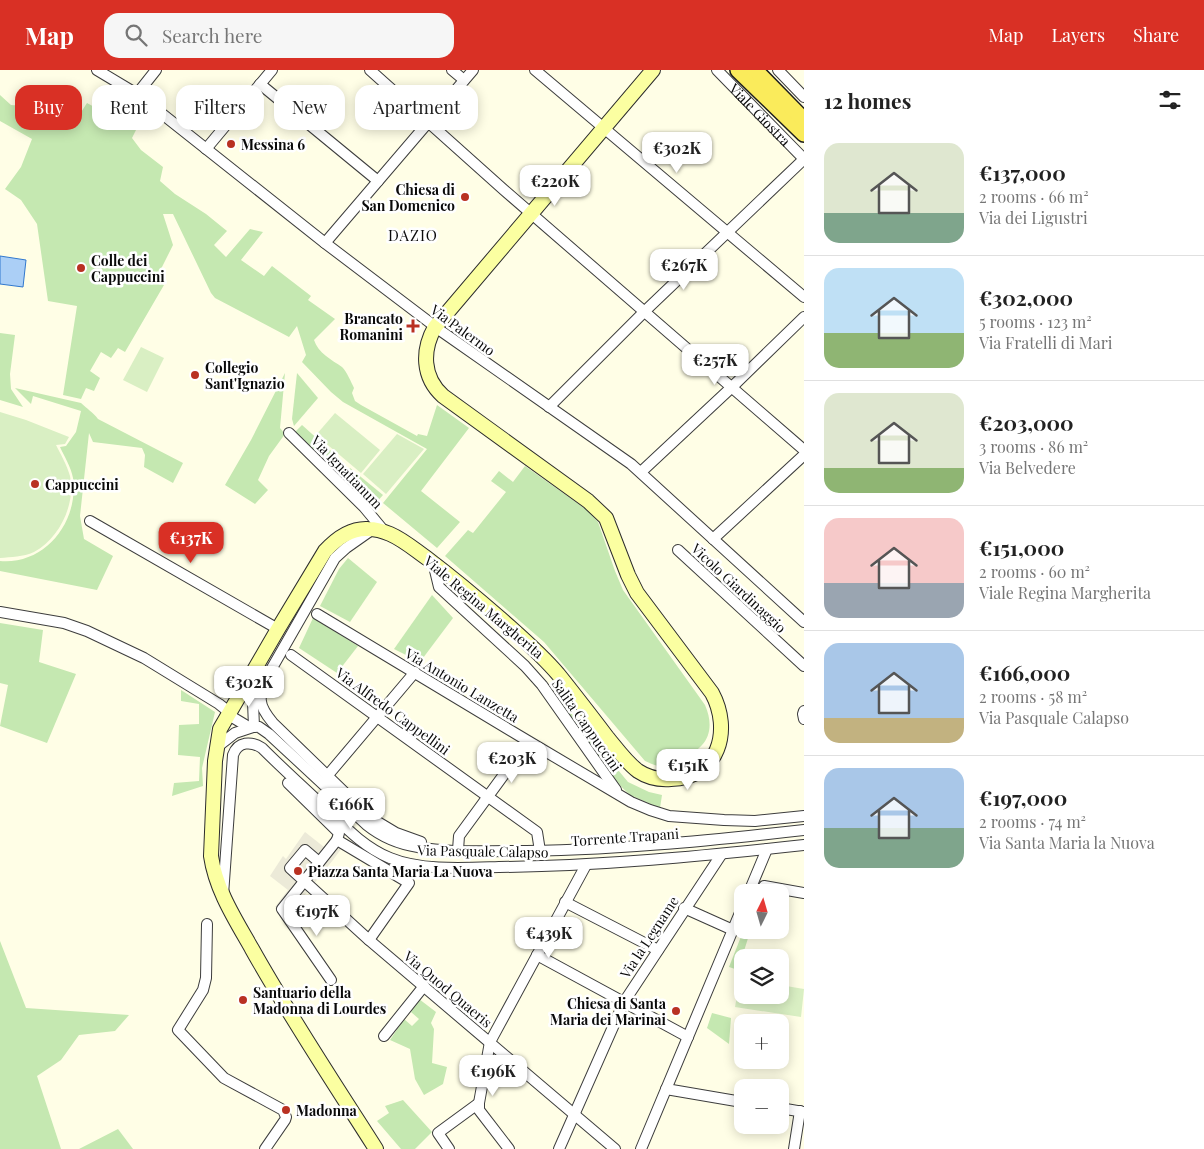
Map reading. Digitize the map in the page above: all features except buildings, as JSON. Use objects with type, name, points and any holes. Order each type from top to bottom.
[{"type":"main road","points":[[435,327],[652,70]]},
{"type":"main road","name":"Viale Giostra","points":[[738,70],[804,134]]},
{"type":"main road","name":"Viale Giostra","points":[[755,70],[804,120]]},
{"type":"main road","name":"Viale Regina Margherita","points":[[379,530],[404,541],[454,578],[544,658],[621,755],[638,771],[656,778],[674,779],[697,772],[710,761],[718,746],[722,729],[717,702],[637,593],[606,518],[588,501],[461,410],[437,390],[428,375],[426,364],[428,342],[435,327]]},
{"type":"main road","points":[[376,1149],[276,991],[223,898],[211,856],[216,747],[220,730],[229,712],[252,677],[278,629],[329,546],[352,532],[361,529],[379,530]]},
{"type":"street","name":"Via Palermo","points":[[97,70],[122,85]]},
{"type":"street","points":[[144,85],[156,70]]},
{"type":"street","points":[[206,150],[272,70]]},
{"type":"street","points":[[370,70],[386,85]]},
{"type":"street","points":[[452,70],[464,80]]},
{"type":"street","points":[[460,85],[473,70]]},
{"type":"street","points":[[535,70],[804,297]]},
{"type":"street","name":"Viale Giostra","points":[[717,70],[804,159]]},
{"type":"street","points":[[778,70],[804,97]]},
{"type":"street","points":[[260,84],[378,181]]},
{"type":"street","name":"Via Palermo","points":[[166,118],[324,243],[435,327],[641,472],[804,622]]},
{"type":"street","points":[[324,243],[422,130]]},
{"type":"street","points":[[436,130],[804,450]]},
{"type":"street","points":[[549,407],[804,159]]},
{"type":"street","points":[[641,472],[804,317]]},
{"type":"street","name":"Via Ignatianum","points":[[289,432],[364,507],[379,530]]},
{"type":"street","points":[[713,539],[804,455]]},
{"type":"street","points":[[90,521],[278,629]]},
{"type":"street","points":[[379,530],[346,548],[336,558],[272,668],[264,686],[261,706],[269,717],[371,818],[411,839],[458,850]]},
{"type":"street","name":"Vicolo Giardinaggio","points":[[678,550],[804,666]]},
{"type":"street","name":"Salita Cappuccini","points":[[433,562],[439,587],[542,684],[619,794]]},
{"type":"street","points":[[0,612],[64,623],[87,630],[144,658],[229,712]]},
{"type":"street","name":"Via Antonio Lanzetta","points":[[317,614],[528,741],[619,794],[658,814],[740,821],[804,816]]},
{"type":"street","points":[[0,618],[73,631],[120,650],[219,709],[251,723],[254,727]]},
{"type":"street","name":"Via Alfredo Cappellini","points":[[291,655],[537,832],[540,851]]},
{"type":"street","points":[[328,775],[415,672]]},
{"type":"street","points":[[252,677],[254,727]]},
{"type":"street","points":[[804,711],[804,719]]},
{"type":"street","name":"Torrente Trapani","points":[[254,727],[277,745],[364,829],[389,844],[421,853],[498,856],[576,854],[804,835]]},
{"type":"street","points":[[216,747],[235,733],[259,727],[280,743],[360,818],[383,836],[416,847],[458,850],[540,851],[702,841],[804,830]]},
{"type":"street","name":"Via Pasquale Calapso","points":[[223,898],[233,755],[238,746],[246,743],[253,743],[262,748],[362,842],[395,860],[419,865],[442,867],[586,865],[721,855],[804,845]]},
{"type":"street","points":[[458,850],[459,836],[516,758]]},
{"type":"street","points":[[288,783],[339,834],[337,840],[319,862],[308,883],[282,909],[332,980]]},
{"type":"street","points":[[337,840],[409,883],[369,940]]},
{"type":"street","points":[[753,884],[768,849]]},
{"type":"street","name":"Via Quod Quaeris","points":[[319,862],[305,850],[290,868],[369,940],[615,1149]]},
{"type":"street","name":"Via la Legname","points":[[559,1149],[624,1002],[684,908],[721,855]]},
{"type":"street","points":[[509,1149],[479,1110],[490,1042],[586,865]]},
{"type":"street","points":[[789,890],[804,893]]},
{"type":"street","points":[[565,902],[658,950]]},
{"type":"street","points":[[641,1149],[733,930],[684,908]]},
{"type":"street","points":[[207,924],[206,978],[203,990],[178,1030],[224,1078],[283,1110],[286,1117],[285,1120],[265,1149]]},
{"type":"street","points":[[537,955],[688,1037]]},
{"type":"street","points":[[384,1036],[424,986]]},
{"type":"street","points":[[666,1090],[734,1101]]},
{"type":"street","points":[[449,1149],[438,1133],[479,1103]]},
{"type":"street","points":[[789,1109],[802,1111],[794,1149]]},
{"type":"green space","points":[[0,95],[11,105],[15,105],[15,129],[0,121]]},
{"type":"green space","points":[[87,103],[92,106],[92,130],[136,130],[132,138],[141,150],[163,167],[160,181],[227,231],[214,245],[226,257],[250,229],[263,232],[241,260],[264,276],[272,266],[311,296],[308,300],[335,319],[314,340],[322,352],[346,372],[354,388],[352,393],[355,401],[417,436],[418,434],[427,436],[437,405],[469,428],[421,491],[460,522],[437,548],[383,503],[427,449],[343,402],[331,392],[302,362],[306,355],[297,326],[289,337],[215,298],[173,214],[163,214],[173,245],[155,281],[164,285],[125,352],[118,348],[111,358],[101,352],[90,371],[100,378],[94,391],[86,388],[81,399],[63,395],[77,306],[48,301],[37,224],[21,200],[5,189],[21,167],[32,139],[16,130],[82,130],[82,111]]},
{"type":"green space","points":[[0,333],[15,335],[10,374],[11,389],[23,407],[0,400]]},
{"type":"green space","points":[[141,347],[164,358],[147,392],[123,380]]},
{"type":"green space","points":[[285,373],[280,428],[285,434],[269,456],[258,480],[268,490],[255,504],[225,485],[251,440]]},
{"type":"green space","points":[[297,373],[318,398],[294,426],[292,419]]},
{"type":"green space","points":[[15,388],[81,403],[98,419],[183,463],[173,483],[144,467],[145,455],[142,448],[93,442],[89,433],[80,516],[84,539],[113,556],[97,590],[0,571],[0,561],[16,560],[31,556],[56,538],[64,525],[70,510],[73,478],[60,447],[66,446],[76,432],[81,411],[33,396],[31,404]]},
{"type":"green space","name":"Cappuccini","points":[[0,412],[69,437],[65,444],[56,445],[69,472],[71,487],[68,509],[64,520],[51,539],[30,554],[0,558]]},
{"type":"green space","points":[[335,413],[380,450],[361,473],[316,435]]},
{"type":"green space","points":[[302,425],[340,459],[332,466],[295,432]]},
{"type":"green space","points":[[397,434],[424,449],[386,494],[363,474]]},
{"type":"green space","points":[[525,466],[587,510],[598,522],[623,590],[705,705],[710,723],[707,738],[697,749],[681,757],[686,767],[665,768],[645,761],[544,642],[445,556],[468,530],[473,533],[506,492],[491,481],[499,471],[513,482]]},
{"type":"green space","points":[[350,468],[383,495],[375,504],[342,476]]},
{"type":"green space","points":[[348,558],[377,582],[350,622],[320,606],[339,569]]},
{"type":"green space","points":[[432,595],[453,618],[420,662],[394,649]]},
{"type":"green space","points":[[313,618],[358,646],[337,673],[299,648]]},
{"type":"green space","points":[[0,623],[43,630],[39,662],[76,674],[47,743],[0,726],[8,685],[0,683]]},
{"type":"green space","points":[[181,690],[215,712],[202,768],[203,786],[172,796],[174,783],[199,781],[200,757],[178,755],[179,725],[199,724],[199,704],[181,701]]},
{"type":"green space","points":[[556,695],[628,782],[649,792],[662,795],[660,808],[630,795],[609,775]]},
{"type":"green space","points":[[740,939],[748,939],[745,949],[736,949]]},
{"type":"green space","points":[[0,941],[26,1008],[129,1015],[115,1031],[79,1035],[61,1060],[37,1076],[61,1149],[0,1149]]},
{"type":"green space","points":[[734,954],[734,969],[729,967]]},
{"type":"green space","points":[[789,986],[804,989],[801,1017],[735,1007],[736,1004],[789,1004]]},
{"type":"green space","points":[[419,999],[436,1012],[431,1023],[434,1029],[432,1063],[447,1067],[443,1084],[424,1095],[415,1079],[410,1049],[390,1040],[404,1019],[412,1026],[419,1019],[411,1012]]},
{"type":"green space","points":[[712,1013],[731,1018],[729,1044],[707,1028]]},
{"type":"green space","points":[[403,1100],[432,1132],[415,1149],[401,1149],[377,1121],[389,1113],[385,1106]]},
{"type":"green space","points":[[118,1129],[133,1149],[79,1149]]},
{"type":"shaded area","name":"Piazza Santa Maria La Nuova","points":[[336,830],[344,845],[333,860],[292,911],[275,907],[288,890],[270,876],[283,856],[286,859],[305,832],[324,847]]},
{"type":"water","points":[[0,256],[26,260],[23,287],[0,284]]},
{"type":"place","name":"Messina 6","points":[[231,144]]},
{"type":"place","name":"Chiesa di San Domenico","points":[[465,197]]},
{"type":"place","name":"Colle dei Cappuccini","points":[[81,268]]},
{"type":"place","name":"Brancato Romanini","points":[[413,326]]},
{"type":"place","name":"Collegio Sant'Ignazio","points":[[195,375]]},
{"type":"place","name":"Cappuccini","points":[[35,484]]},
{"type":"place","name":"Piazza Santa Maria La Nuova","points":[[298,871]]},
{"type":"place","name":"Santuario della Madonna di Lourdes","points":[[243,1000]]},
{"type":"place","name":"Chiesa di Santa Maria dei Marinai","points":[[676,1011]]},
{"type":"place","name":"Madonna","points":[[286,1110]]},
{"type":"district","name":"DAZIO","points":[[413,235]]}]
